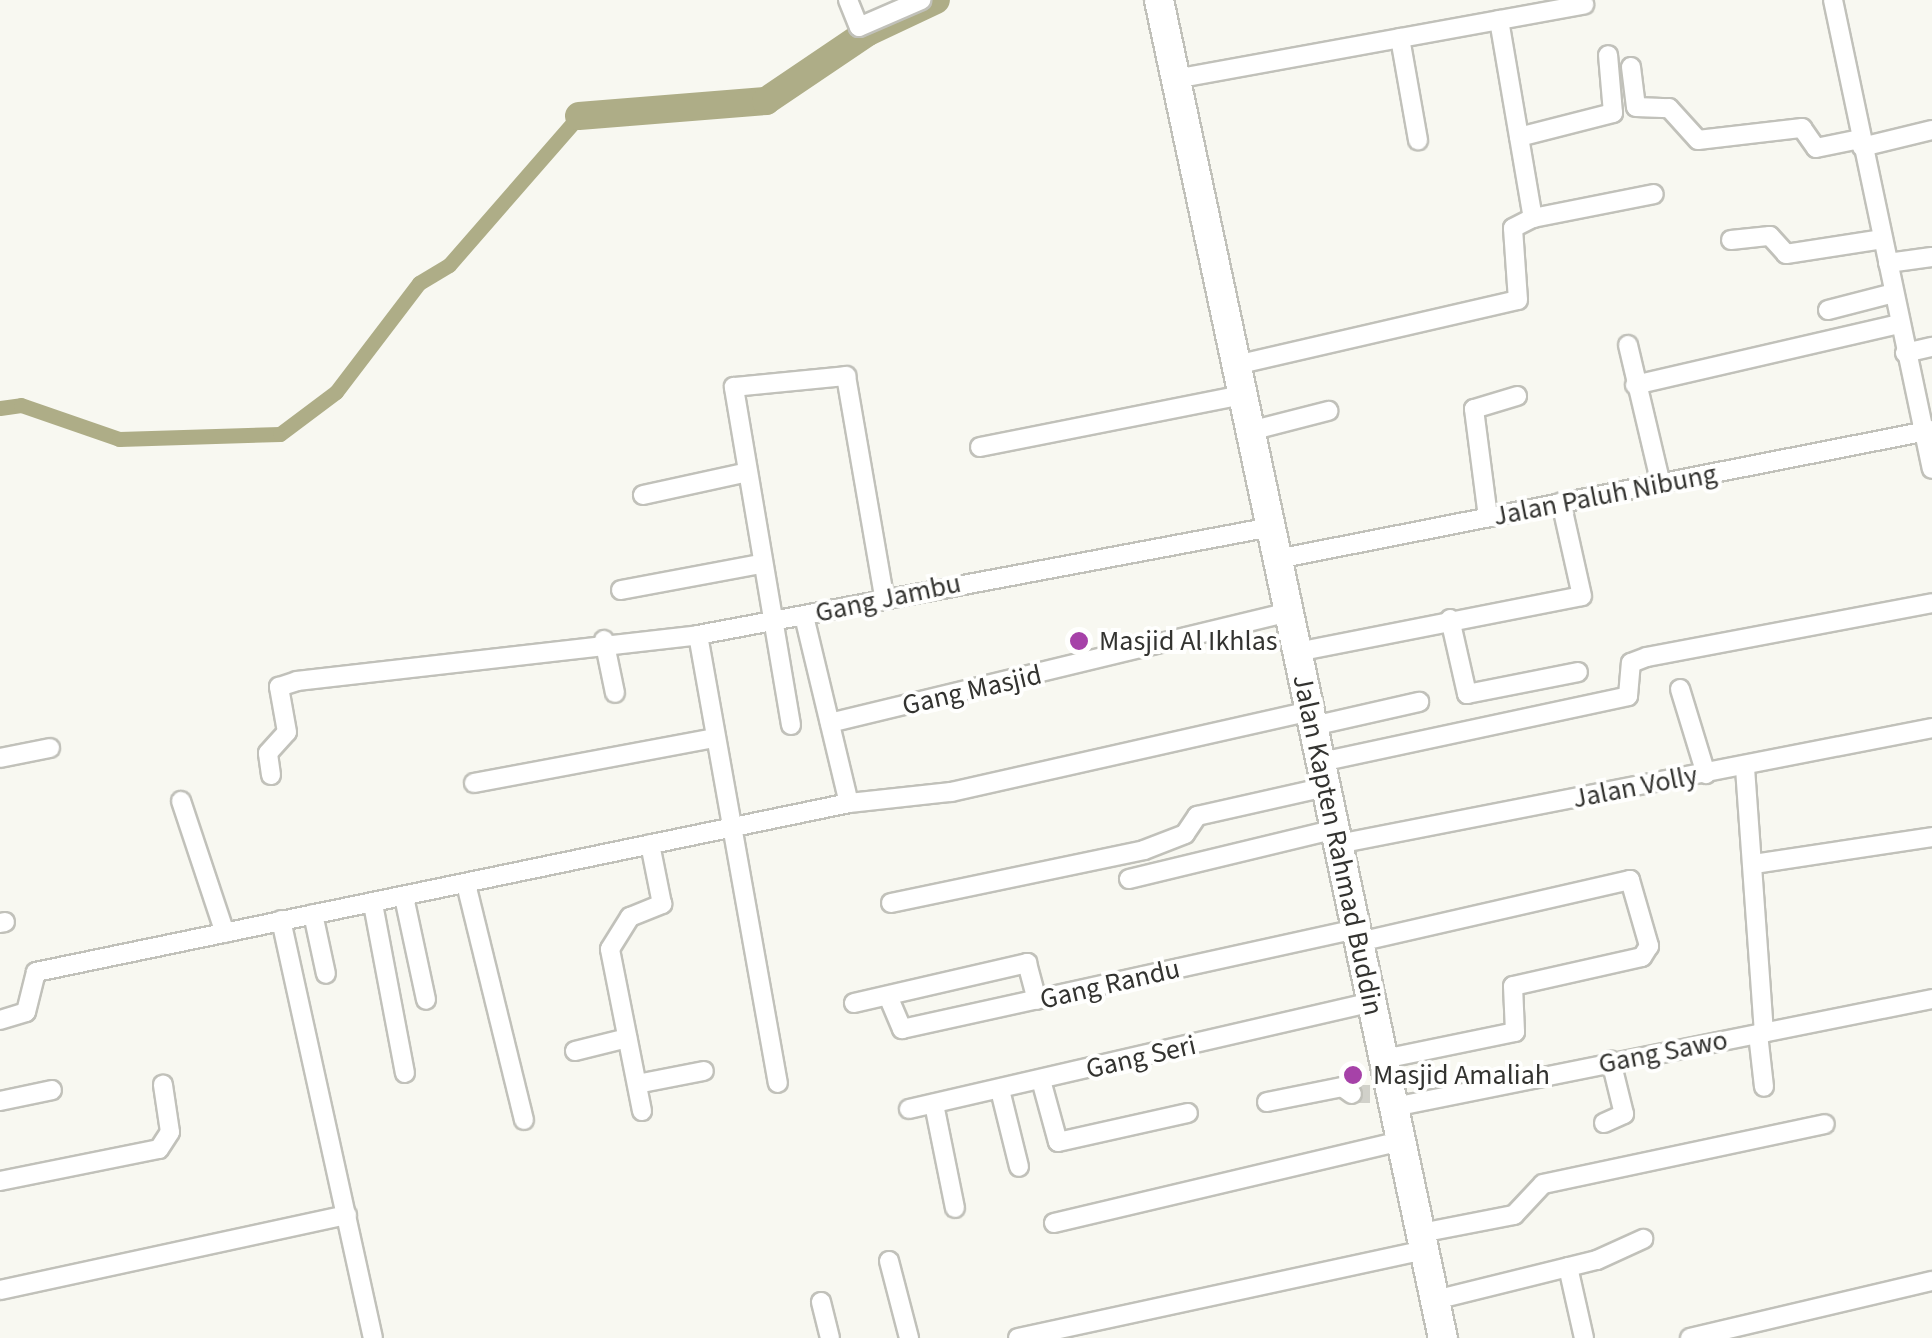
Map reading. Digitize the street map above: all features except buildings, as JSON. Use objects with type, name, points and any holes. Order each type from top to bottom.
[{"type":"main road","name":"Jalan Kapten Rahmad Buddin","points":[[1158,0],[1384,1059],[1387,1097],[1401,1141],[1443,1338]]},
{"type":"street","points":[[848,0],[860,27],[921,0]]},
{"type":"street","points":[[1175,78],[1584,5]]},
{"type":"street","points":[[1836,8],[1861,143],[1906,353],[1927,431],[1932,469]]},
{"type":"street","points":[[1500,20],[1533,218]]},
{"type":"street","points":[[1400,38],[1418,140]]},
{"type":"street","points":[[1519,137],[1613,113],[1608,55]]},
{"type":"street","points":[[1631,67],[1636,107],[1670,108],[1698,140],[1802,128],[1816,148],[1932,130]]},
{"type":"street","points":[[1236,365],[1518,300],[1512,228],[1533,218],[1654,194]]},
{"type":"street","points":[[1730,240],[1770,236],[1786,254],[1883,239]]},
{"type":"street","points":[[1888,264],[1932,257]]},
{"type":"street","points":[[1828,310],[1894,293]]},
{"type":"street","points":[[1636,385],[1900,324]]},
{"type":"street","points":[[1628,344],[1661,485]]},
{"type":"street","points":[[1906,353],[1932,347]]},
{"type":"street","points":[[791,725],[744,472],[734,387],[846,376],[884,597]]},
{"type":"street","points":[[980,447],[1243,395]]},
{"type":"street","points":[[1488,517],[1474,409],[1518,396]]},
{"type":"street","points":[[1250,431],[1328,411]]},
{"type":"street","name":"Jalan Paluh Nibung","points":[[1278,559],[1927,431]]},
{"type":"street","points":[[643,495],[744,472]]},
{"type":"street","points":[[1297,652],[1582,596],[1565,501]]},
{"type":"street","name":"Gang Jambu","points":[[271,775],[268,753],[287,732],[283,684],[438,659],[464,668],[604,640],[698,635],[1271,526]]},
{"type":"street","points":[[622,590],[760,564]]},
{"type":"street","points":[[891,903],[1144,850],[1185,834],[1197,816],[1323,774],[1628,696],[1630,664],[1646,657],[1932,602]]},
{"type":"street","name":"Gang Masjid","points":[[830,724],[1288,612]]},
{"type":"street","points":[[804,616],[849,803]]},
{"type":"street","points":[[1450,619],[1467,694],[1578,672]]},
{"type":"street","points":[[698,635],[727,828],[778,1082]]},
{"type":"street","points":[[604,640],[615,693]]},
{"type":"street","points":[[1680,689],[1706,774]]},
{"type":"street","points":[[0,1020],[26,1012],[36,972],[849,803],[951,792],[1311,718],[1420,702]]},
{"type":"street","name":"Jalan Volly","points":[[1129,879],[1336,836],[1745,768],[1932,728]]},
{"type":"street","points":[[474,783],[714,738]]},
{"type":"street","points":[[0,758],[50,748]]},
{"type":"street","points":[[1745,768],[1754,864],[1764,1088]]},
{"type":"street","points":[[181,801],[224,932]]},
{"type":"street","points":[[1754,864],[1932,837]]},
{"type":"street","points":[[642,1111],[610,949],[630,917],[662,904],[650,844]]},
{"type":"street","name":"Gang Randu","points":[[888,996],[902,1030],[1632,880],[1645,956],[1513,986],[1515,1032],[1384,1059]]},
{"type":"street","points":[[466,884],[524,1120]]},
{"type":"street","points":[[404,897],[426,1000]]},
{"type":"street","points":[[374,904],[405,1073]]},
{"type":"street","points":[[313,914],[326,974]]},
{"type":"street","points":[[281,920],[373,1338]]},
{"type":"street","points":[[854,1004],[1027,964],[1037,1000]]},
{"type":"street","name":"Gang Sawo","points":[[1387,1097],[1612,1062],[1932,999]]},
{"type":"street","name":"Gang Seri","points":[[909,1109],[1372,1002]]},
{"type":"street","points":[[576,1051],[627,1038]]},
{"type":"street","points":[[1604,1123],[1624,1114],[1612,1062]]},
{"type":"street","points":[[636,1084],[704,1071]]},
{"type":"street","points":[[1041,1080],[1058,1142],[1188,1113]]},
{"type":"street","points":[[0,1180],[159,1148],[170,1132],[163,1085]]},
{"type":"street","points":[[1267,1102],[1342,1088],[1352,1094]]},
{"type":"street","points":[[0,1101],[52,1090]]},
{"type":"street","points":[[1000,1090],[1018,1167]]},
{"type":"street","points":[[934,1104],[955,1208]]},
{"type":"street","points":[[1018,1338],[1422,1242],[1514,1215],[1542,1184],[1826,1124]]},
{"type":"street","points":[[1054,1223],[1401,1141]]},
{"type":"street","points":[[0,1290],[347,1216]]},
{"type":"street","points":[[1435,1300],[1568,1266],[1643,1238]]},
{"type":"street","points":[[888,1261],[909,1338]]},
{"type":"street","points":[[1568,1266],[1584,1338]]},
{"type":"street","points":[[1690,1338],[1763,1330],[1932,1282]]},
{"type":"street","points":[[821,1302],[830,1338]]},
{"type":"waterway","points":[[579,116],[766,101],[868,32],[936,0]]},
{"type":"waterway","points":[[0,408],[21,405],[119,439],[280,434],[336,392],[419,283],[449,265],[579,116]]},
{"type":"tunnel","points":[[1352,1094],[1376,1094]]},
{"type":"place","name":"Masjid Al Ikhlas","points":[[1079,641]]},
{"type":"place","name":"Masjid Amaliah","points":[[1353,1075]]}]
